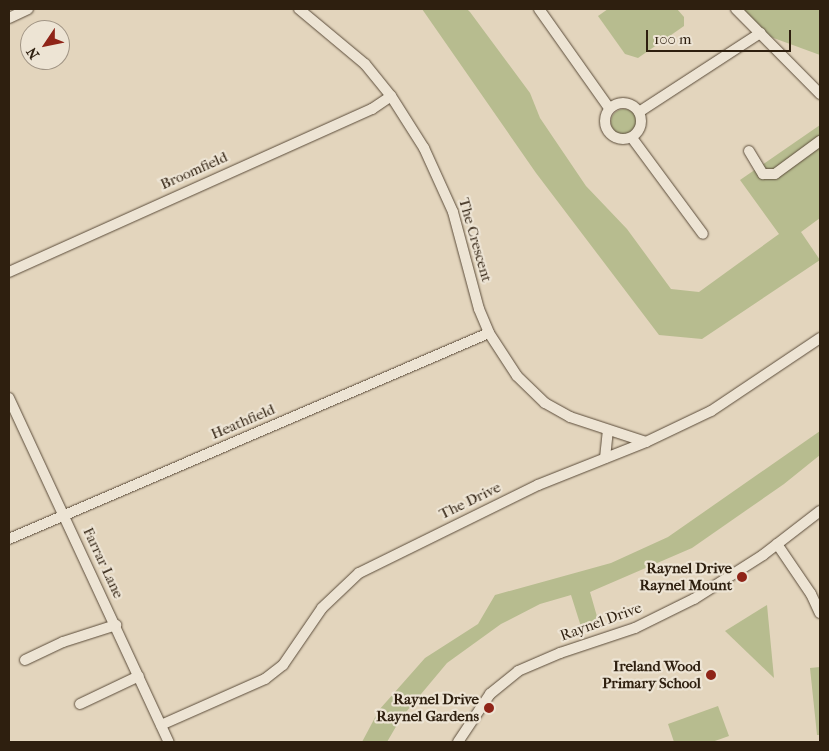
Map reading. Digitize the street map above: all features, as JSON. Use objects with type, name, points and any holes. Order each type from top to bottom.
[{"type":"street","points":[[9,18],[28,9]]},
{"type":"street","name":"The Crescent","points":[[299,9],[365,64],[392,96],[439,177],[453,212],[479,309],[489,333],[517,376],[545,403],[570,417],[608,432],[646,442]]},
{"type":"street","points":[[539,9],[610,108]]},
{"type":"street","points":[[736,9],[820,94]]},
{"type":"street","points":[[639,112],[760,33]]},
{"type":"street","name":"Broomfield","points":[[9,272],[372,108],[392,96]]},
{"type":"street","points":[[620,103],[628,104],[639,112],[641,127],[632,138],[617,139],[607,130],[604,118],[610,108],[620,103]]},
{"type":"street","points":[[632,138],[703,234]]},
{"type":"street","points":[[750,151],[762,174],[775,174],[820,141]]},
{"type":"street","name":"Heathfield","points":[[9,539],[63,514],[489,333]]},
{"type":"street","name":"The Drive","points":[[161,725],[271,674],[283,665],[322,608],[360,573],[538,485],[646,442],[711,411],[820,338]]},
{"type":"street","name":"Farrar Lane","points":[[9,398],[169,742]]},
{"type":"street","points":[[605,458],[608,432]]},
{"type":"street","name":"Raynel Drive","points":[[458,742],[490,694],[518,671],[667,614],[717,585],[777,544],[820,511]]},
{"type":"street","points":[[777,544],[811,594],[820,613]]},
{"type":"street","points":[[24,660],[63,642],[116,625]]},
{"type":"street","points":[[80,704],[139,676]]},
{"type":"green space","points":[[422,9],[467,9],[470,12],[530,93],[540,118],[586,186],[627,229],[671,289],[699,292],[779,234],[740,180],[820,125],[820,218],[801,232],[820,260],[702,339],[659,335],[536,173]]},
{"type":"green space","points":[[608,9],[677,9],[684,17],[684,26],[638,58],[625,54],[598,16]]},
{"type":"green space","points":[[738,9],[820,9],[820,55],[760,33]]},
{"type":"green space","points":[[624,109],[633,113],[637,122],[633,131],[624,135],[615,131],[611,122],[615,113]]},
{"type":"green space","points":[[820,431],[820,455],[784,484],[692,548],[590,592],[600,627],[583,633],[571,595],[540,604],[501,624],[447,663],[401,718],[387,742],[362,742],[379,710],[425,658],[478,624],[495,595],[611,563],[668,537]]},
{"type":"green space","points":[[767,605],[774,678],[725,631]]},
{"type":"green space","points":[[820,667],[820,735],[817,735],[810,668]]},
{"type":"green space","points":[[718,706],[729,736],[712,742],[674,742],[668,724]]},
{"type":"place","name":"Raynel Drive Raynel Mount","points":[[742,577]]},
{"type":"place","name":"Ireland Wood Primary School","points":[[711,675]]},
{"type":"place","name":"Raynel Drive Raynel Gardens","points":[[489,708]]}]
